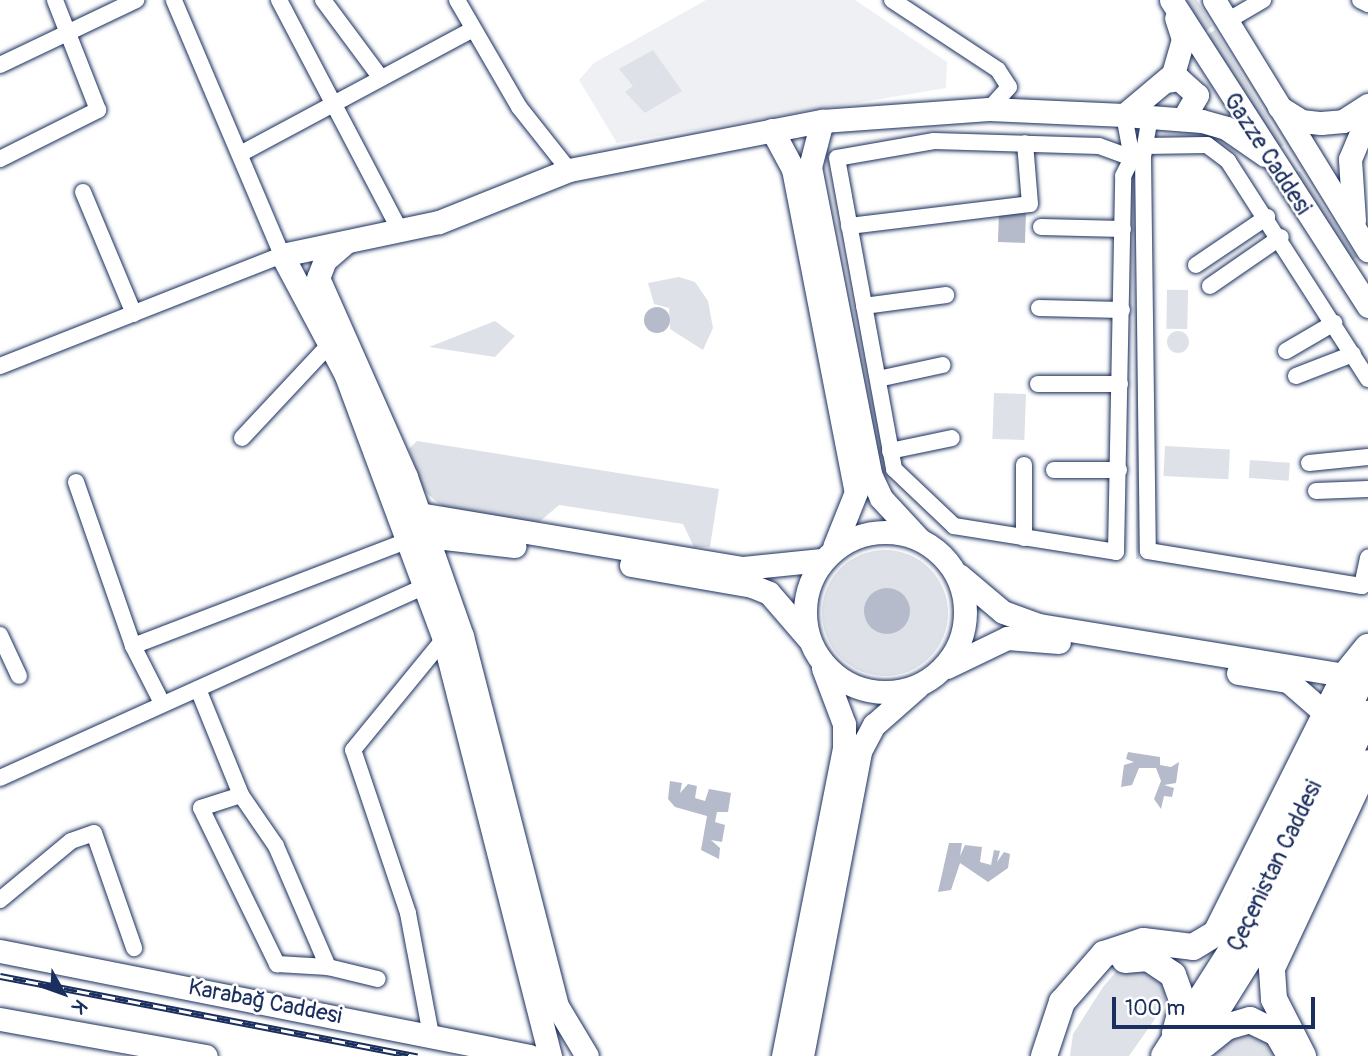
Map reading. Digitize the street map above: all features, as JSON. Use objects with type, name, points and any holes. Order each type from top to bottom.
[{"type":"main road","points":[[1167,81],[1183,39],[1169,0]]},
{"type":"main road","name":"Gazze Caddesi","points":[[1169,0],[1265,155],[1368,306]]},
{"type":"main road","name":"Gazze Caddesi","points":[[1214,0],[1273,102],[1364,245]]},
{"type":"main road","points":[[1124,114],[1167,81],[1178,79],[1197,95],[1183,119]]},
{"type":"main road","points":[[1273,102],[1301,121],[1321,123],[1343,121],[1368,105]]},
{"type":"main road","points":[[282,255],[439,222],[569,170],[822,121],[989,109],[1124,114],[1183,119],[1226,128],[1265,155]]},
{"type":"main road","points":[[1364,245],[1348,178],[1368,116]]},
{"type":"main road","points":[[822,121],[810,167],[870,474],[881,498],[918,538],[1003,612],[1039,625],[1357,670]]},
{"type":"main road","points":[[772,130],[793,169],[856,492],[804,610],[808,638]]},
{"type":"main road","points":[[308,282],[325,260],[346,242]]},
{"type":"main road","points":[[282,255],[308,282],[361,365],[419,514],[416,538],[425,586],[444,639],[551,1056]]},
{"type":"main road","points":[[308,282],[329,345],[462,636],[557,1006],[587,1056]]},
{"type":"main road","points":[[419,514],[743,568],[828,553],[866,533],[918,538]]},
{"type":"main road","points":[[416,538],[752,586],[769,593],[808,638],[820,661],[844,724],[844,749],[796,1047],[773,1056]]},
{"type":"main road","points":[[941,670],[965,624],[956,573]]},
{"type":"main road","points":[[807,979],[860,751],[874,725],[918,685],[941,670],[1007,638],[1036,638],[1288,681],[1326,714]]},
{"type":"main road","points":[[1044,1056],[1062,1002],[1104,954],[1143,941],[1193,947],[1216,933],[1326,714],[1357,670],[1368,647]]},
{"type":"main road","points":[[820,661],[865,691],[918,685]]},
{"type":"main road","name":"Çeçenistan Caddesi","points":[[1178,1055],[1254,915],[1357,670]]},
{"type":"main road","name":"Çeçenistan Caddesi","points":[[1178,1055],[1269,926],[1368,714]]},
{"type":"main road","points":[[1303,1056],[1274,999],[1272,968],[1368,762]]},
{"type":"main road","name":"Karabağ Caddesi","points":[[0,951],[530,1056]]},
{"type":"main road","points":[[1061,1056],[1069,1020],[1083,996],[1105,972],[1137,957],[1167,968],[1182,995],[1178,1055]]},
{"type":"main road","points":[[0,1019],[206,1056]]},
{"type":"main road","points":[[1178,1055],[1243,1020],[1277,1033],[1289,1056]]},
{"type":"street","points":[[0,159],[99,110],[70,29],[55,0]]},
{"type":"street","points":[[0,65],[70,29],[136,0]]},
{"type":"street","points":[[0,366],[282,255],[242,153],[174,0]]},
{"type":"street","points":[[279,0],[400,230]]},
{"type":"street","points":[[323,0],[381,78]]},
{"type":"street","points":[[457,0],[519,107],[569,170]]},
{"type":"street","points":[[892,0],[998,71],[1009,87],[989,109]]},
{"type":"street","points":[[1227,21],[1263,0]]},
{"type":"street","points":[[1360,0],[1368,4]]},
{"type":"street","points":[[242,153],[473,29]]},
{"type":"street","points":[[1124,114],[1132,158],[1123,176],[1119,470],[1115,552],[954,526],[903,479],[890,451],[837,158],[934,141],[1099,146],[1132,158]]},
{"type":"street","points":[[1150,117],[1145,146],[1148,551],[1362,586],[1368,558]]},
{"type":"street","points":[[849,226],[1030,204],[1025,143]]},
{"type":"street","points":[[1145,146],[1207,145],[1228,161],[1281,237],[1368,379]]},
{"type":"street","points":[[83,192],[134,314]]},
{"type":"street","points":[[1196,265],[1267,217]]},
{"type":"street","points":[[1041,227],[1123,229]]},
{"type":"street","points":[[1210,286],[1281,237]]},
{"type":"street","points":[[864,306],[946,295]]},
{"type":"street","points":[[1039,307],[1122,310]]},
{"type":"street","points":[[1286,351],[1334,323]]},
{"type":"street","points":[[242,438],[329,345]]},
{"type":"street","points":[[1296,376],[1353,354]]},
{"type":"street","points":[[878,379],[943,365]]},
{"type":"street","points":[[1038,384],[1120,384]]},
{"type":"street","points":[[890,451],[952,438]]},
{"type":"street","points":[[1310,463],[1368,457]]},
{"type":"street","points":[[1024,465],[1024,538]]},
{"type":"street","points":[[1054,470],[1119,470]]},
{"type":"street","points":[[76,482],[133,646],[162,704]]},
{"type":"street","points":[[1316,491],[1368,489]]},
{"type":"street","points":[[133,646],[416,538]]},
{"type":"street","points":[[0,778],[425,586]]},
{"type":"street","points":[[0,637],[19,676]]},
{"type":"street","points":[[431,1035],[408,913],[353,750],[444,639]]},
{"type":"street","points":[[198,689],[241,795],[276,846],[328,967]]},
{"type":"street","points":[[241,795],[201,808],[277,964],[328,967],[378,979]]},
{"type":"street","points":[[0,900],[71,841],[94,833],[134,948]]},
{"type":"shaded area","points":[[706,0],[855,0],[947,62],[946,88],[617,143],[579,80],[594,63]]},
{"type":"shaded area","points":[[1186,0],[1197,0],[1212,26],[1205,32]]},
{"type":"shaded area","points":[[1215,30],[1284,145],[1276,149],[1207,35]]},
{"type":"shaded area","points":[[653,50],[682,91],[645,113],[625,92],[633,86],[619,69]]},
{"type":"shaded area","points":[[1136,159],[1139,159],[1139,559],[1136,559]]},
{"type":"shaded area","points":[[1294,170],[1301,172],[1357,257],[1350,261]]},
{"type":"shaded area","points":[[679,277],[695,282],[708,301],[713,328],[703,350],[670,329],[669,308],[654,304],[648,283]]},
{"type":"shaded area","points":[[1167,290],[1188,290],[1187,329],[1166,329]]},
{"type":"shaded area","points":[[495,321],[515,336],[495,357],[429,347]]},
{"type":"shaded area","points":[[1178,331],[1186,334],[1189,342],[1186,350],[1178,353],[1170,350],[1167,342],[1170,334]]},
{"type":"shaded area","points":[[994,393],[1026,394],[1024,440],[992,439]]},
{"type":"shaded area","points":[[417,441],[719,489],[710,547],[694,547],[683,524],[559,505],[537,524],[442,506],[423,490],[409,449]]},
{"type":"shaded area","points":[[1165,446],[1230,449],[1228,479],[1163,476]]},
{"type":"shaded area","points":[[1250,460],[1290,463],[1289,481],[1249,478]]},
{"type":"shaded area","points":[[885,550],[909,555],[929,569],[943,589],[948,613],[943,637],[929,657],[909,671],[885,676],[861,671],[841,657],[827,637],[822,613],[827,589],[841,569],[861,555]]},
{"type":"shaded area","points":[[1145,963],[1163,977],[1166,1003],[1129,1056],[1070,1056],[1073,1034],[1103,987],[1122,965]]},
{"type":"shaded area","points":[[1250,1018],[1285,1056],[1208,1056]]},
{"type":"water","points":[[999,212],[1026,213],[1025,243],[998,242]]},
{"type":"water","points":[[657,307],[666,311],[670,320],[666,329],[657,333],[648,329],[644,320],[648,311]]},
{"type":"water","points":[[887,588],[896,589],[903,595],[909,602],[909,620],[903,627],[896,633],[887,634],[878,633],[871,627],[865,620],[864,611],[865,602],[871,595],[878,589]]},
{"type":"water","points":[[1128,752],[1160,757],[1160,765],[1171,767],[1179,762],[1176,783],[1164,785],[1174,788],[1172,797],[1164,796],[1161,809],[1154,799],[1161,781],[1156,768],[1139,768],[1132,785],[1121,787],[1124,765],[1134,762],[1126,759]]},
{"type":"water","points":[[670,781],[682,783],[680,793],[688,784],[697,786],[695,798],[705,801],[709,789],[731,793],[728,812],[717,812],[715,822],[725,825],[722,842],[711,840],[720,848],[719,859],[701,850],[707,816],[675,807],[668,799]]},
{"type":"water","points":[[949,843],[962,843],[960,856],[965,845],[982,847],[980,862],[991,865],[994,850],[1000,851],[997,862],[1004,852],[1010,854],[1008,868],[988,882],[960,863],[951,890],[938,892]]},
{"type":"railway","points":[[0,976],[417,1056]]}]
